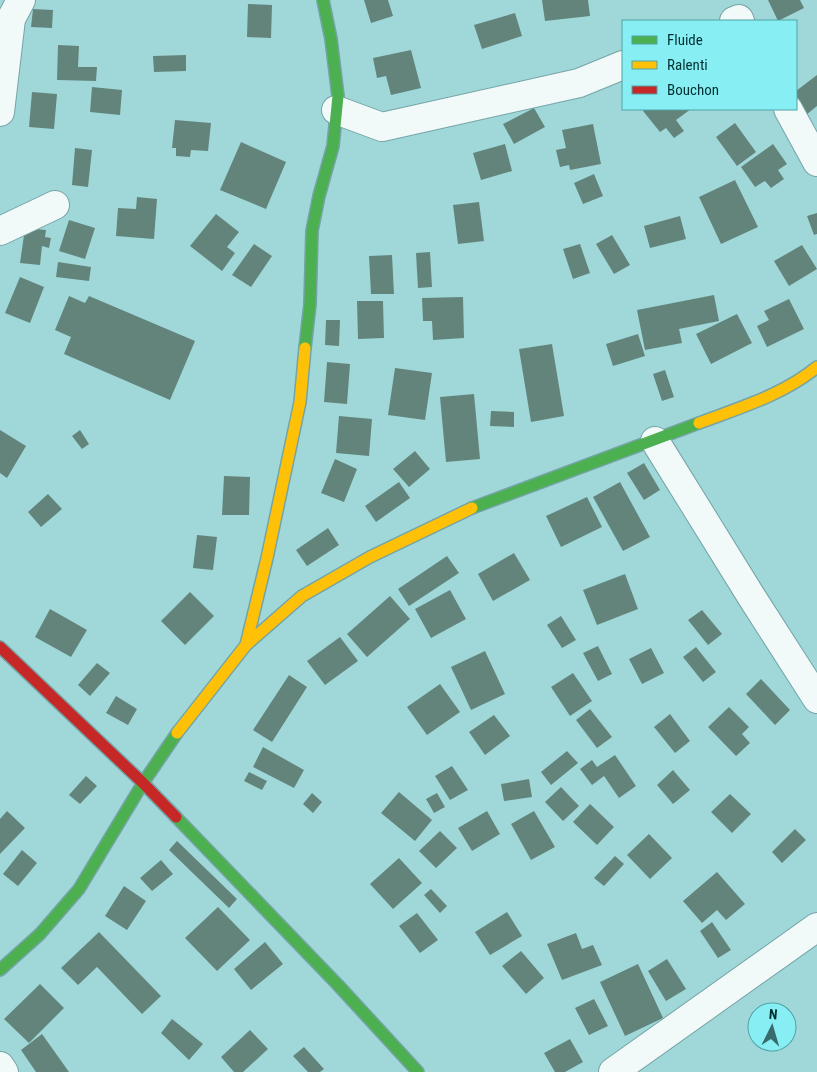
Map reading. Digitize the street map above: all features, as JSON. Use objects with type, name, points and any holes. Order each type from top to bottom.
[{"type":"street","points":[[0,112],[11,19],[21,0]]},
{"type":"street","points":[[246,645],[267,558],[300,402],[310,304],[312,231],[319,196],[333,146],[338,96],[331,39],[323,0]]},
{"type":"street","points":[[336,110],[382,127],[579,83],[622,65]]},
{"type":"street","points":[[789,110],[817,162]]},
{"type":"street","points":[[0,231],[55,205]]},
{"type":"street","points":[[0,970],[40,934],[79,889],[143,783],[187,719],[246,645],[302,596],[370,557],[479,505],[764,399],[805,377],[817,367]]},
{"type":"street","points":[[655,440],[817,699]]},
{"type":"street","points":[[0,647],[143,783],[338,985],[418,1072]]},
{"type":"street","points":[[613,1072],[817,927]]},
{"type":"street","points":[[0,1066],[4,1072]]},
{"type":"building","points":[[364,0],[388,0],[393,16],[371,23]]},
{"type":"building","points":[[542,0],[588,0],[590,16],[545,21]]},
{"type":"building","points":[[768,0],[800,0],[804,8],[778,20]]},
{"type":"building","points":[[248,4],[272,5],[271,38],[247,37]]},
{"type":"building","points":[[33,9],[53,10],[52,28],[31,27]]},
{"type":"building","points":[[515,13],[522,36],[482,49],[474,25]]},
{"type":"building","points":[[58,45],[79,46],[78,67],[97,67],[96,81],[57,80]]},
{"type":"building","points":[[411,50],[421,88],[391,95],[386,76],[377,78],[373,58]]},
{"type":"building","points":[[186,55],[186,71],[154,72],[153,56]]},
{"type":"building","points":[[817,75],[817,106],[806,115],[797,104],[797,90]]},
{"type":"building","points":[[92,87],[122,90],[120,115],[90,112]]},
{"type":"building","points":[[32,92],[57,94],[54,129],[29,127]]},
{"type":"building","points":[[534,108],[545,127],[514,144],[503,124]]},
{"type":"building","points":[[690,110],[676,120],[684,131],[674,138],[666,128],[660,132],[643,111]]},
{"type":"building","points":[[175,120],[211,123],[208,151],[191,150],[190,157],[176,156],[176,148],[172,148]]},
{"type":"building","points":[[735,123],[756,152],[737,166],[716,137]]},
{"type":"building","points":[[593,124],[601,164],[570,170],[569,165],[560,167],[556,150],[566,148],[562,130]]},
{"type":"building","points":[[241,142],[286,162],[266,209],[220,190]]},
{"type":"building","points":[[505,144],[512,171],[481,180],[473,153]]},
{"type":"building","points":[[773,144],[787,164],[778,170],[784,179],[771,188],[765,181],[755,187],[741,167]]},
{"type":"building","points":[[75,148],[92,150],[88,187],[72,185]]},
{"type":"building","points":[[594,174],[603,196],[583,204],[574,183]]},
{"type":"building","points":[[735,180],[758,227],[721,244],[699,197]]},
{"type":"building","points":[[137,197],[157,199],[154,239],[116,236],[118,208],[136,209]]},
{"type":"building","points":[[479,202],[484,241],[458,244],[453,205]]},
{"type":"building","points":[[817,213],[817,234],[814,235],[807,216]]},
{"type":"building","points":[[216,214],[239,232],[227,247],[235,253],[222,271],[190,246]]},
{"type":"building","points":[[680,216],[686,239],[650,248],[644,226]]},
{"type":"building","points":[[69,220],[95,228],[85,259],[59,251]]},
{"type":"building","points":[[25,228],[46,230],[45,237],[51,238],[49,248],[42,246],[40,265],[20,263]]},
{"type":"building","points":[[612,235],[630,265],[614,274],[596,244]]},
{"type":"building","points":[[254,244],[272,256],[251,287],[232,275]]},
{"type":"building","points":[[580,244],[590,273],[573,279],[563,249]]},
{"type":"building","points":[[802,245],[817,269],[789,286],[774,261]]},
{"type":"building","points":[[430,252],[432,287],[418,288],[416,253]]},
{"type":"building","points":[[392,255],[394,294],[371,294],[369,256]]},
{"type":"building","points":[[58,262],[91,267],[89,281],[56,277]]},
{"type":"building","points":[[20,277],[44,287],[30,323],[5,313]]},
{"type":"building","points":[[714,295],[719,321],[679,329],[682,343],[645,350],[637,310]]},
{"type":"building","points":[[69,296],[85,303],[89,296],[195,341],[170,400],[64,354],[71,337],[55,330]]},
{"type":"building","points":[[463,297],[464,338],[433,340],[432,321],[423,321],[422,298]]},
{"type":"building","points":[[789,299],[804,329],[767,347],[757,326],[769,320],[764,311]]},
{"type":"building","points":[[357,301],[383,301],[384,338],[358,339]]},
{"type":"building","points":[[737,314],[752,343],[711,364],[696,334]]},
{"type":"building","points":[[326,320],[340,320],[339,346],[325,345]]},
{"type":"building","points":[[638,334],[645,356],[613,366],[606,344]]},
{"type":"building","points":[[552,344],[564,416],[531,422],[519,349]]},
{"type":"building","points":[[327,362],[350,364],[347,404],[324,402]]},
{"type":"building","points":[[395,368],[432,373],[425,420],[388,415]]},
{"type":"building","points":[[665,370],[674,397],[662,401],[653,374]]},
{"type":"building","points":[[474,394],[480,459],[446,462],[440,397]]},
{"type":"building","points":[[491,411],[514,412],[514,427],[490,426]]},
{"type":"building","points":[[339,416],[372,419],[369,456],[336,453]]},
{"type":"building","points":[[0,430],[26,446],[7,478],[0,473]]},
{"type":"building","points":[[80,430],[89,444],[82,449],[72,436]]},
{"type":"building","points":[[415,451],[430,469],[409,487],[393,469]]},
{"type":"building","points":[[335,459],[357,469],[344,502],[321,493]]},
{"type":"building","points":[[644,463],[660,490],[644,500],[627,473]]},
{"type":"building","points":[[224,476],[250,477],[249,515],[222,515]]},
{"type":"building","points":[[399,482],[410,498],[376,522],[365,506]]},
{"type":"building","points":[[620,482],[650,537],[623,551],[593,497]]},
{"type":"building","points":[[48,494],[62,509],[41,527],[28,512]]},
{"type":"building","points":[[587,497],[602,527],[561,547],[546,516]]},
{"type":"building","points":[[328,528],[339,545],[307,566],[296,550]]},
{"type":"building","points":[[197,535],[217,537],[213,570],[193,568]]},
{"type":"building","points":[[514,553],[530,580],[493,601],[478,574]]},
{"type":"building","points":[[447,556],[459,573],[409,606],[398,589]]},
{"type":"building","points":[[625,574],[638,609],[597,625],[583,590]]},
{"type":"building","points":[[450,590],[466,619],[431,638],[415,609]]},
{"type":"building","points":[[190,592],[214,616],[185,645],[161,621]]},
{"type":"building","points":[[390,596],[410,619],[367,657],[347,634]]},
{"type":"building","points":[[50,609],[87,630],[71,657],[35,637]]},
{"type":"building","points":[[702,610],[722,634],[708,645],[688,620]]},
{"type":"building","points":[[561,616],[576,640],[562,648],[547,625]]},
{"type":"building","points":[[340,637],[358,661],[325,685],[307,661]]},
{"type":"building","points":[[598,646],[612,674],[598,681],[583,653]]},
{"type":"building","points":[[696,647],[716,672],[703,682],[683,657]]},
{"type":"building","points":[[651,648],[664,673],[642,684],[629,659]]},
{"type":"building","points":[[485,651],[505,694],[471,710],[451,667]]},
{"type":"building","points":[[97,663],[110,673],[90,696],[78,685]]},
{"type":"building","points":[[573,673],[592,701],[570,716],[551,687]]},
{"type":"building","points":[[289,675],[307,687],[272,742],[253,730]]},
{"type":"building","points":[[761,679],[790,710],[775,725],[746,694]]},
{"type":"building","points":[[440,684],[460,712],[427,735],[407,707]]},
{"type":"building","points":[[116,696],[137,709],[128,725],[106,713]]},
{"type":"building","points":[[729,707],[749,727],[742,734],[750,743],[736,756],[708,727]]},
{"type":"building","points":[[590,709],[612,737],[597,748],[576,720]]},
{"type":"building","points":[[670,714],[690,741],[675,753],[654,727]]},
{"type":"building","points":[[494,715],[510,736],[485,755],[469,732]]},
{"type":"building","points":[[263,747],[304,770],[294,788],[253,767]]},
{"type":"building","points":[[567,751],[578,763],[551,785],[541,772]]},
{"type":"building","points":[[615,755],[636,786],[619,798],[604,776],[592,785],[580,769],[592,760],[597,767]]},
{"type":"building","points":[[452,766],[468,790],[450,800],[435,776]]},
{"type":"building","points":[[673,770],[690,790],[673,804],[657,785]]},
{"type":"building","points":[[249,772],[267,781],[262,790],[244,781]]},
{"type":"building","points":[[86,776],[97,786],[80,804],[69,795]]},
{"type":"building","points":[[529,779],[532,797],[504,801],[501,784]]},
{"type":"building","points":[[561,787],[579,806],[563,821],[545,802]]},
{"type":"building","points":[[399,792],[432,820],[415,841],[381,813]]},
{"type":"building","points":[[312,793],[322,802],[313,813],[303,804]]},
{"type":"building","points":[[437,793],[445,807],[434,813],[426,799]]},
{"type":"building","points":[[730,794],[751,814],[732,833],[711,812]]},
{"type":"building","points":[[590,804],[614,827],[597,845],[573,822]]},
{"type":"building","points":[[7,811],[25,828],[0,854],[0,819]]},
{"type":"building","points":[[487,811],[500,834],[472,851],[458,828]]},
{"type":"building","points":[[534,811],[555,847],[531,860],[511,824]]},
{"type":"building","points":[[795,829],[806,840],[782,863],[772,852]]},
{"type":"building","points":[[440,831],[457,848],[436,868],[419,851]]},
{"type":"building","points":[[649,834],[672,858],[650,879],[627,855]]},
{"type":"building","points":[[177,841],[237,899],[229,908],[169,850]]},
{"type":"building","points":[[22,850],[37,863],[18,886],[3,874]]},
{"type":"building","points":[[615,856],[624,864],[604,886],[594,878]]},
{"type":"building","points":[[399,858],[422,883],[393,909],[370,884]]},
{"type":"building","points":[[161,860],[173,874],[152,891],[140,878]]},
{"type":"building","points":[[717,872],[745,904],[726,920],[717,910],[702,923],[683,901]]},
{"type":"building","points":[[124,886],[146,901],[127,930],[105,916]]},
{"type":"building","points":[[431,889],[447,906],[440,913],[424,895]]},
{"type":"building","points":[[218,907],[250,940],[217,971],[185,938]]},
{"type":"building","points":[[507,912],[522,936],[490,955],[475,932]]},
{"type":"building","points":[[417,913],[438,940],[420,953],[399,926]]},
{"type":"building","points":[[712,922],[731,950],[718,958],[700,931]]},
{"type":"building","points":[[99,932],[161,996],[142,1014],[97,967],[78,985],[61,968]]},
{"type":"building","points":[[576,933],[582,949],[593,945],[602,965],[562,980],[547,944]]},
{"type":"building","points":[[265,942],[283,964],[251,990],[234,969]]},
{"type":"building","points":[[521,951],[544,978],[526,994],[502,966]]},
{"type":"building","points":[[667,959],[686,989],[666,1001],[648,971]]},
{"type":"building","points":[[638,964],[663,1018],[625,1036],[600,982]]},
{"type":"building","points":[[40,984],[64,1008],[29,1043],[4,1019]]},
{"type":"building","points":[[594,999],[608,1026],[589,1035],[575,1008]]},
{"type":"building","points":[[172,1019],[203,1044],[189,1060],[161,1033]]},
{"type":"building","points":[[250,1030],[268,1049],[243,1072],[234,1072],[221,1057]]},
{"type":"building","points":[[42,1034],[69,1072],[36,1072],[21,1050]]},
{"type":"building","points":[[570,1039],[583,1062],[565,1072],[555,1072],[544,1053]]},
{"type":"building","points":[[304,1047],[324,1069],[320,1072],[308,1072],[293,1056]]},
{"type":"traffic: fast","points":[[305,348],[310,304],[312,231],[319,196],[333,146],[338,96],[331,39],[323,0]]},
{"type":"traffic: fast","points":[[472,508],[699,423]]},
{"type":"traffic: fast","points":[[0,970],[40,934],[79,889],[143,783],[177,733]]},
{"type":"traffic: fast","points":[[176,817],[338,985],[418,1072]]},
{"type":"traffic: slow","points":[[246,645],[267,558],[300,402],[305,348]]},
{"type":"traffic: slow","points":[[699,423],[775,393],[804,377],[817,367]]},
{"type":"traffic: slow","points":[[177,733],[246,645],[302,596],[370,557],[472,508]]},
{"type":"traffic: jam","points":[[0,647],[143,783],[176,817]]}]
